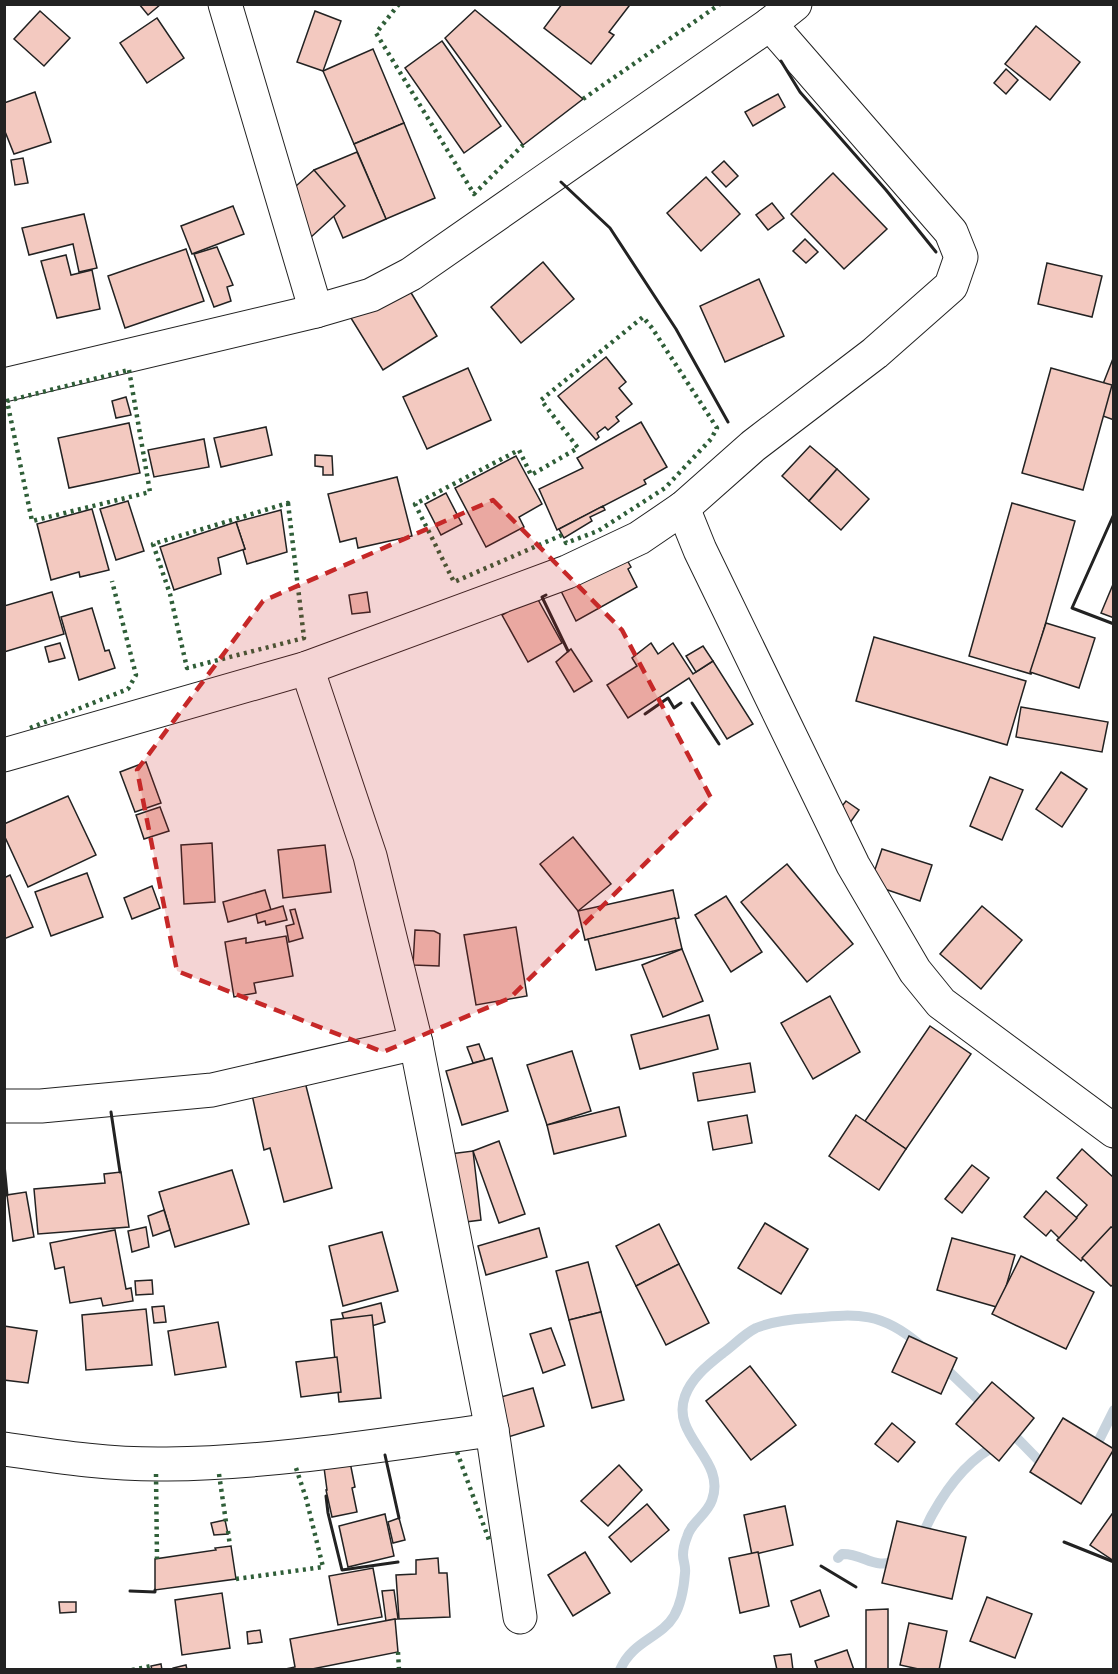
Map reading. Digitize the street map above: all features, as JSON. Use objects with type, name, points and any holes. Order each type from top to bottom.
[{"type":"street","points":[[225,4],[316,311]]},
{"type":"street","points":[[4,385],[316,311],[371,295],[411,274],[783,14],[951,232],[961,257],[951,286],[875,353],[753,446],[683,508],[639,538],[567,572],[307,668],[4,755]]},
{"type":"street","points":[[683,508],[700,550],[853,865],[915,971],[941,1003],[1113,1131]]},
{"type":"street","points":[[307,668],[369,856],[416,1043],[492,1430],[520,1617]]},
{"type":"street","points":[[4,1106],[41,1106],[212,1090],[416,1043]]},
{"type":"street","points":[[4,1449],[81,1461],[166,1464],[266,1460],[492,1430]]},
{"type":"highlighted area","points":[[493,500],[622,630],[711,798],[510,998],[383,1052],[177,971],[137,770],[263,601]]},
{"type":"building","points":[[139,4],[161,4],[148,15]]},
{"type":"building","points":[[562,4],[627,4],[629,6],[609,32],[614,35],[591,64],[544,28]]},
{"type":"building","points":[[475,10],[583,99],[523,145],[445,38]]},
{"type":"building","points":[[40,11],[70,38],[44,66],[14,39]]},
{"type":"building","points":[[315,11],[341,21],[323,71],[297,62]]},
{"type":"building","points":[[157,18],[184,58],[147,83],[120,43]]},
{"type":"building","points":[[1036,26],[1080,62],[1050,100],[1005,64]]},
{"type":"building","points":[[442,41],[501,126],[464,153],[405,68]]},
{"type":"building","points":[[373,49],[404,123],[354,144],[323,71]]},
{"type":"building","points":[[1006,69],[1018,80],[1006,94],[994,83]]},
{"type":"building","points":[[35,92],[51,142],[14,154],[4,129],[4,103]]},
{"type":"building","points":[[778,94],[785,107],[753,126],[745,112]]},
{"type":"building","points":[[404,123],[435,198],[386,219],[354,144]]},
{"type":"building","points":[[357,152],[386,219],[343,238],[314,170]]},
{"type":"building","points":[[23,158],[28,183],[15,185],[11,160]]},
{"type":"building","points":[[724,161],[738,176],[726,187],[712,172]]},
{"type":"building","points":[[314,170],[345,206],[310,238],[278,202]]},
{"type":"building","points":[[833,173],[887,229],[844,269],[791,214]]},
{"type":"building","points":[[706,177],[740,214],[701,251],[667,213]]},
{"type":"building","points":[[772,203],[784,218],[768,230],[756,215]]},
{"type":"building","points":[[233,206],[244,234],[192,254],[181,226]]},
{"type":"building","points":[[84,214],[97,268],[79,272],[73,244],[29,255],[22,228]]},
{"type":"building","points":[[805,239],[818,252],[806,263],[793,251]]},
{"type":"building","points":[[217,247],[233,285],[227,287],[231,301],[214,307],[194,254]]},
{"type":"building","points":[[186,249],[204,301],[125,328],[108,276]]},
{"type":"building","points":[[66,255],[71,275],[92,270],[100,309],[57,318],[41,261]]},
{"type":"building","points":[[543,262],[574,299],[521,343],[491,307]]},
{"type":"building","points":[[1047,263],[1102,276],[1092,317],[1038,304]]},
{"type":"building","points":[[401,276],[437,336],[383,370],[346,310]]},
{"type":"building","points":[[759,279],[784,336],[725,362],[700,306]]},
{"type":"building","points":[[1114,356],[1114,420],[1092,412]]},
{"type":"building","points":[[606,357],[626,382],[619,388],[632,404],[616,417],[619,421],[608,430],[605,427],[597,433],[599,437],[596,440],[558,396]]},
{"type":"building","points":[[468,368],[491,420],[427,449],[403,397]]},
{"type":"building","points":[[1051,368],[1112,385],[1083,490],[1022,473]]},
{"type":"building","points":[[126,397],[131,415],[116,418],[112,401]]},
{"type":"building","points":[[641,422],[667,467],[644,480],[646,484],[557,530],[539,489],[583,468],[577,458]]},
{"type":"building","points":[[129,423],[140,473],[69,488],[58,438]]},
{"type":"building","points":[[266,427],[272,455],[221,467],[214,438]]},
{"type":"building","points":[[204,439],[209,467],[154,477],[148,450]]},
{"type":"building","points":[[810,446],[837,469],[809,501],[782,476]]},
{"type":"building","points":[[315,455],[332,456],[333,475],[323,475],[323,467],[315,466]]},
{"type":"building","points":[[516,456],[542,504],[519,517],[524,527],[486,547],[455,488]]},
{"type":"building","points":[[837,469],[869,499],[841,530],[809,501]]},
{"type":"building","points":[[397,477],[412,536],[358,548],[356,538],[340,542],[328,494]]},
{"type":"building","points":[[446,493],[462,524],[441,535],[425,504]]},
{"type":"building","points":[[128,501],[144,551],[116,560],[100,509]]},
{"type":"building","points":[[1012,503],[1075,521],[1031,674],[969,656]]},
{"type":"building","points":[[603,506],[605,510],[590,517],[592,521],[564,538],[559,529]]},
{"type":"building","points":[[92,509],[109,570],[80,577],[79,572],[51,580],[37,524]]},
{"type":"building","points":[[281,510],[287,552],[247,564],[243,550],[245,549],[236,522]]},
{"type":"building","points":[[236,522],[245,549],[218,558],[221,574],[174,590],[160,547]]},
{"type":"building","points":[[623,553],[631,567],[628,569],[637,587],[576,621],[561,591]]},
{"type":"building","points":[[1114,582],[1114,618],[1101,613]]},
{"type":"building","points":[[52,592],[64,634],[4,652],[4,606]]},
{"type":"building","points":[[367,592],[370,612],[352,614],[349,595]]},
{"type":"building","points":[[536,596],[562,643],[528,662],[502,615]]},
{"type":"building","points":[[92,608],[105,651],[109,650],[115,668],[79,680],[61,617]]},
{"type":"building","points":[[1046,623],[1095,638],[1079,688],[1030,672]]},
{"type":"building","points":[[874,637],[1026,681],[1007,745],[856,701]]},
{"type":"building","points":[[60,643],[65,658],[49,662],[45,647]]},
{"type":"building","points":[[651,643],[658,654],[673,643],[693,674],[713,661],[753,724],[727,739],[689,678],[628,718],[607,685],[637,666],[632,658]]},
{"type":"building","points":[[703,646],[713,661],[696,672],[686,656]]},
{"type":"building","points":[[571,649],[592,681],[574,692],[556,662]]},
{"type":"building","points":[[1021,707],[1108,722],[1102,752],[1016,737]]},
{"type":"building","points":[[146,762],[161,803],[135,812],[120,772]]},
{"type":"building","points":[[1061,772],[1087,789],[1062,827],[1036,809]]},
{"type":"building","points":[[990,777],[1023,790],[1002,840],[970,826]]},
{"type":"building","points":[[68,796],[96,855],[28,887],[4,835],[4,824]]},
{"type":"building","points":[[846,801],[859,810],[847,827],[833,818]]},
{"type":"building","points":[[160,807],[169,831],[144,839],[136,815]]},
{"type":"building","points":[[573,837],[611,884],[578,911],[540,864]]},
{"type":"building","points":[[212,843],[215,902],[184,904],[181,845]]},
{"type":"building","points":[[325,845],[331,892],[283,898],[278,850]]},
{"type":"building","points":[[882,849],[932,865],[920,901],[870,884]]},
{"type":"building","points":[[787,864],[853,944],[807,982],[741,902]]},
{"type":"building","points":[[87,873],[103,917],[51,936],[35,892]]},
{"type":"building","points":[[10,875],[33,927],[4,939],[4,878]]},
{"type":"building","points":[[152,886],[160,908],[132,919],[124,898]]},
{"type":"building","points":[[265,890],[271,910],[228,922],[223,902]]},
{"type":"building","points":[[673,890],[679,918],[585,940],[578,911]]},
{"type":"building","points":[[726,896],[762,952],[731,972],[695,915]]},
{"type":"building","points":[[283,906],[287,920],[266,925],[265,921],[258,923],[256,914]]},
{"type":"building","points":[[982,906],[1022,940],[981,989],[940,954]]},
{"type":"building","points":[[295,909],[303,938],[289,942],[286,926],[294,924],[290,910]]},
{"type":"building","points":[[675,918],[682,949],[596,970],[588,939]]},
{"type":"building","points":[[516,927],[527,996],[476,1005],[464,935]]},
{"type":"building","points":[[415,930],[434,931],[440,934],[439,966],[413,965]]},
{"type":"building","points":[[286,936],[293,976],[254,983],[256,993],[234,997],[225,942],[246,938],[246,943]]},
{"type":"building","points":[[682,949],[703,1001],[663,1017],[642,965]]},
{"type":"building","points":[[830,996],[860,1052],[813,1079],[781,1023]]},
{"type":"building","points":[[709,1015],[718,1049],[640,1069],[631,1035]]},
{"type":"building","points":[[930,1026],[971,1054],[906,1149],[865,1121]]},
{"type":"building","points":[[479,1044],[485,1060],[473,1063],[467,1047]]},
{"type":"building","points":[[572,1051],[591,1111],[547,1125],[527,1065]]},
{"type":"building","points":[[492,1058],[508,1111],[462,1125],[446,1071]]},
{"type":"building","points":[[750,1063],[755,1092],[698,1101],[693,1073]]},
{"type":"building","points":[[304,1078],[332,1188],[284,1202],[270,1148],[264,1150],[251,1090]]},
{"type":"building","points":[[619,1107],[626,1136],[554,1154],[547,1125]]},
{"type":"building","points":[[747,1115],[752,1143],[713,1150],[708,1122]]},
{"type":"building","points":[[856,1115],[906,1149],[879,1190],[829,1156]]},
{"type":"building","points":[[499,1141],[525,1214],[499,1223],[473,1151]]},
{"type":"building","points":[[1082,1149],[1113,1177],[1114,1225],[1081,1261],[1057,1240],[1087,1205],[1057,1178]]},
{"type":"building","points":[[473,1151],[481,1220],[450,1224],[442,1155]]},
{"type":"building","points":[[972,1165],[989,1178],[962,1213],[945,1199]]},
{"type":"building","points":[[232,1170],[249,1224],[175,1247],[159,1192]]},
{"type":"building","points":[[121,1172],[129,1227],[38,1234],[34,1189],[105,1183],[104,1174]]},
{"type":"building","points":[[1046,1191],[1077,1218],[1059,1238],[1051,1230],[1046,1236],[1024,1217]]},
{"type":"building","points":[[26,1192],[34,1237],[13,1241],[7,1195]]},
{"type":"building","points":[[164,1210],[170,1230],[153,1236],[148,1216]]},
{"type":"building","points":[[765,1223],[808,1249],[781,1294],[738,1268]]},
{"type":"building","points":[[659,1224],[679,1264],[636,1286],[616,1246]]},
{"type":"building","points":[[146,1227],[149,1247],[132,1252],[128,1231]]},
{"type":"building","points":[[1111,1227],[1114,1229],[1114,1284],[1111,1286],[1082,1258]]},
{"type":"building","points":[[539,1228],[547,1257],[486,1275],[478,1246]]},
{"type":"building","points":[[115,1230],[126,1289],[131,1288],[133,1301],[103,1306],[101,1298],[70,1303],[64,1267],[55,1269],[50,1243]]},
{"type":"building","points":[[382,1232],[398,1291],[343,1306],[329,1246]]},
{"type":"building","points":[[952,1238],[1015,1255],[1000,1308],[937,1290]]},
{"type":"building","points":[[1021,1256],[1094,1292],[1066,1349],[992,1314]]},
{"type":"building","points":[[588,1262],[601,1312],[569,1320],[556,1271]]},
{"type":"building","points":[[679,1264],[709,1323],[666,1345],[636,1286]]},
{"type":"building","points":[[152,1280],[153,1294],[136,1295],[135,1281]]},
{"type":"building","points":[[381,1303],[385,1322],[348,1333],[342,1313]]},
{"type":"building","points":[[164,1306],[166,1322],[154,1323],[152,1307]]},
{"type":"building","points":[[146,1309],[152,1365],[86,1370],[82,1315]]},
{"type":"building","points":[[601,1312],[624,1400],[592,1408],[569,1320]]},
{"type":"building","points":[[372,1315],[381,1398],[339,1402],[331,1320]]},
{"type":"building","points":[[218,1322],[226,1367],[175,1375],[168,1331]]},
{"type":"building","points":[[4,1326],[37,1331],[28,1383],[4,1380]]},
{"type":"building","points":[[551,1328],[565,1365],[543,1373],[530,1334]]},
{"type":"building","points":[[909,1336],[957,1358],[941,1394],[892,1372]]},
{"type":"building","points":[[337,1357],[341,1392],[301,1397],[296,1362]]},
{"type":"building","points":[[750,1366],[796,1425],[751,1460],[706,1401]]},
{"type":"building","points":[[992,1382],[1034,1418],[999,1461],[956,1424]]},
{"type":"building","points":[[533,1388],[544,1426],[488,1443],[476,1404]]},
{"type":"building","points":[[1063,1418],[1114,1449],[1081,1504],[1030,1472]]},
{"type":"building","points":[[892,1423],[915,1442],[898,1462],[875,1444]]},
{"type":"building","points":[[349,1457],[357,1512],[332,1517],[323,1460]]},
{"type":"building","points":[[619,1465],[642,1490],[608,1526],[581,1501]]},
{"type":"building","points":[[647,1504],[669,1530],[631,1562],[609,1537]]},
{"type":"building","points":[[785,1506],[793,1545],[752,1555],[744,1515]]},
{"type":"building","points":[[385,1514],[394,1556],[348,1567],[339,1526]]},
{"type":"building","points":[[1112,1514],[1114,1515],[1114,1561],[1090,1545]]},
{"type":"building","points":[[399,1518],[405,1540],[393,1543],[388,1522]]},
{"type":"building","points":[[225,1520],[228,1534],[214,1535],[211,1523]]},
{"type":"building","points":[[897,1521],[966,1537],[952,1599],[882,1583]]},
{"type":"building","points":[[231,1546],[236,1579],[155,1590],[155,1559]]},
{"type":"building","points":[[585,1552],[610,1593],[573,1616],[548,1575]]},
{"type":"building","points":[[758,1552],[769,1606],[740,1613],[729,1558]]},
{"type":"building","points":[[438,1558],[439,1573],[447,1573],[450,1617],[399,1619],[396,1575],[416,1574],[416,1560]]},
{"type":"building","points":[[373,1568],[382,1617],[338,1625],[329,1576]]},
{"type":"building","points":[[394,1590],[398,1619],[386,1621],[382,1591]]},
{"type":"building","points":[[820,1590],[829,1616],[800,1627],[791,1601]]},
{"type":"building","points":[[222,1593],[230,1648],[182,1655],[175,1600]]},
{"type":"building","points":[[987,1597],[1032,1614],[1015,1658],[970,1641]]},
{"type":"building","points":[[59,1602],[76,1602],[76,1612],[60,1613]]},
{"type":"building","points":[[888,1609],[888,1670],[866,1670],[866,1610]]},
{"type":"building","points":[[395,1619],[398,1652],[307,1670],[281,1670],[295,1667],[290,1639]]},
{"type":"building","points":[[909,1623],[947,1631],[939,1670],[923,1670],[900,1665]]},
{"type":"building","points":[[260,1630],[262,1642],[248,1644],[247,1632]]},
{"type":"building","points":[[847,1650],[854,1670],[818,1670],[815,1661]]},
{"type":"building","points":[[791,1654],[793,1670],[777,1670],[774,1656]]},
{"type":"building","points":[[161,1664],[162,1670],[152,1670],[151,1666]]},
{"type":"building","points":[[186,1665],[187,1670],[173,1670],[173,1668]]},
{"type":"waterway","points":[[620,1670],[632,1652],[662,1630],[674,1616],[684,1584],[683,1553],[686,1541],[692,1527],[707,1510],[712,1500],[715,1485],[712,1472],[685,1424],[682,1411],[688,1389],[701,1372],[752,1330],[789,1320],[841,1316],[867,1317],[892,1325],[919,1344]]},
{"type":"waterway","points":[[940,1363],[987,1408]]},
{"type":"waterway","points":[[1094,1450],[1114,1410]]},
{"type":"waterway","points":[[1009,1430],[1048,1470]]},
{"type":"waterway","points":[[918,1539],[960,1474],[978,1457],[999,1444]]},
{"type":"waterway","points":[[838,1558],[842,1554],[850,1554],[883,1564],[899,1559]]},
{"type":"hedge","points":[[399,4],[376,33],[474,194],[523,145]]},
{"type":"hedge","points":[[583,99],[720,4]]},
{"type":"hedge","points":[[562,535],[454,582],[415,504],[519,450],[531,475],[578,448],[541,400],[643,317],[717,428],[711,439],[665,488],[598,531],[566,543],[564,538]]},
{"type":"hedge","points":[[129,370],[150,492],[32,521],[7,401],[129,370]]},
{"type":"hedge","points":[[288,503],[304,638],[187,668],[170,594],[153,544],[288,503]]},
{"type":"hedge","points":[[30,728],[128,689],[136,675],[112,581]]},
{"type":"hedge","points":[[457,1452],[489,1540]]},
{"type":"hedge","points":[[236,1579],[323,1567],[296,1468]]},
{"type":"hedge","points":[[156,1474],[157,1559]]},
{"type":"hedge","points":[[219,1474],[226,1522]]},
{"type":"hedge","points":[[228,1531],[230,1546]]},
{"type":"hedge","points":[[398,1652],[399,1670]]},
{"type":"hedge","points":[[132,1670],[151,1666]]},
{"type":"wall","points":[[781,61],[800,92],[886,190],[936,252]]},
{"type":"wall","points":[[561,182],[610,228],[676,329],[728,422]]},
{"type":"wall","points":[[1114,514],[1072,608],[1114,624]]},
{"type":"wall","points":[[546,595],[542,597],[568,651]]},
{"type":"wall","points":[[645,714],[668,698],[674,708],[681,703]]},
{"type":"wall","points":[[692,703],[719,744]]},
{"type":"wall","points":[[111,1112],[120,1172]]},
{"type":"wall","points":[[4,1164],[7,1195]]},
{"type":"wall","points":[[385,1455],[399,1518]]},
{"type":"wall","points":[[326,1496],[342,1570],[398,1562]]},
{"type":"wall","points":[[1064,1542],[1114,1562]]},
{"type":"wall","points":[[821,1566],[856,1587]]},
{"type":"wall","points":[[130,1591],[155,1592],[155,1590]]},
{"type":"wall","points":[[4,1665],[5,1670]]}]
